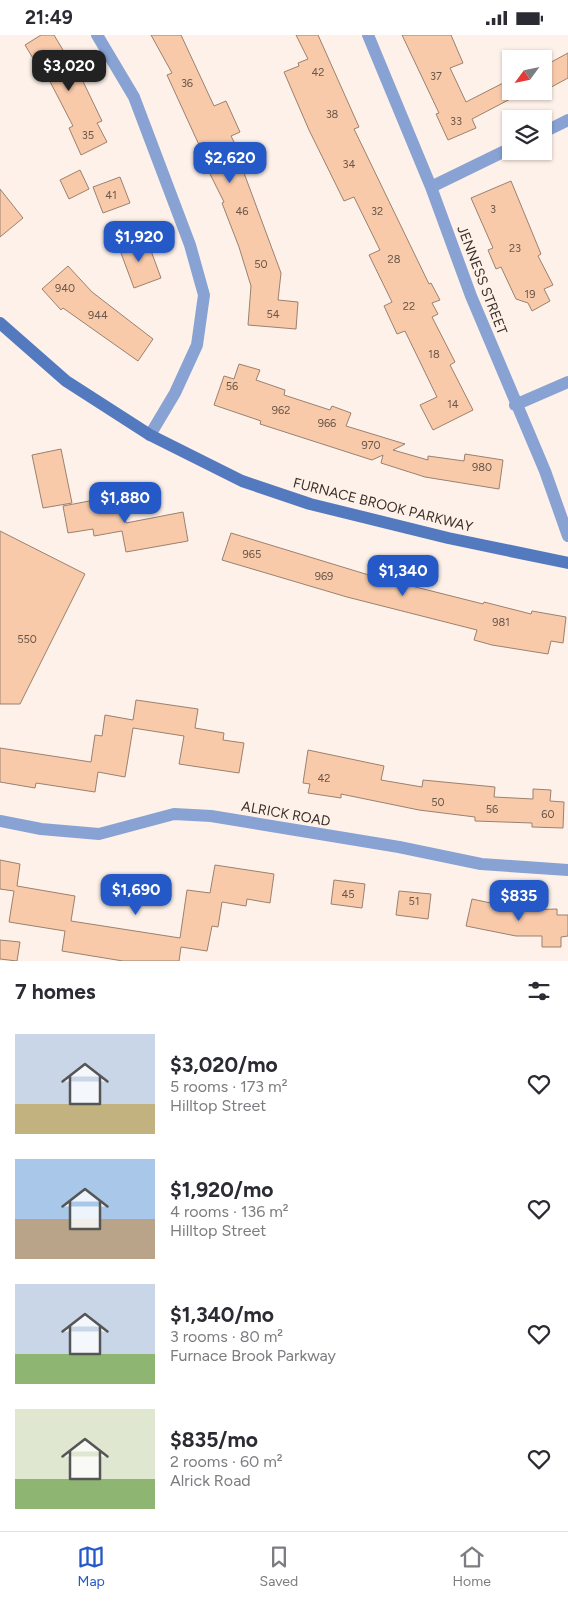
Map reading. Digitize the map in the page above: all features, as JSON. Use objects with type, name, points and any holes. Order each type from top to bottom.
[{"type":"main road","name":"FURNACE BROOK PARKWAY","points":[[0,323],[66,381],[150,435],[242,481],[310,504],[448,538],[568,563]]},
{"type":"street","points":[[97,35],[134,97],[190,245],[204,295],[197,345],[175,393],[150,435]]},
{"type":"street","name":"JENNESS STREET","points":[[368,35],[431,187],[470,296],[515,405],[545,471],[568,536]]},
{"type":"street","points":[[552,128],[568,120]]},
{"type":"street","points":[[431,187],[502,152]]},
{"type":"street","points":[[515,405],[568,382]]},
{"type":"street","name":"ALRICK ROAD","points":[[0,821],[41,829],[100,834],[174,814],[211,816],[399,847],[481,864],[568,870]]},
{"type":"building","points":[[41,35],[54,35],[76,72],[78,71],[102,121],[97,123],[107,142],[81,155],[69,128],[73,126],[43,68],[40,70],[25,45]]},
{"type":"building","points":[[151,35],[181,35],[214,106],[226,101],[240,132],[231,136],[249,171],[244,173],[281,273],[278,300],[298,302],[296,329],[248,325],[251,286],[239,247],[222,203],[224,202],[167,75],[172,73]]},
{"type":"building","points":[[296,35],[318,35],[359,127],[354,129],[429,284],[431,283],[440,300],[432,303],[438,314],[432,317],[455,362],[450,365],[473,410],[433,430],[420,405],[437,397],[405,331],[397,334],[384,306],[392,302],[369,255],[380,250],[354,197],[344,201],[309,130],[284,72],[299,66],[298,63],[308,59]]},
{"type":"building","points":[[402,35],[451,35],[463,63],[450,68],[466,102],[502,84],[502,100],[508,100],[472,119],[476,128],[448,140],[436,114],[439,113]]},
{"type":"building","points":[[568,53],[568,78],[552,87],[552,62]]},
{"type":"building","points":[[80,170],[89,189],[69,199],[60,180]]},
{"type":"building","points":[[120,177],[130,203],[103,213],[93,187]]},
{"type":"building","points":[[511,181],[541,254],[538,256],[553,285],[544,289],[550,301],[532,311],[528,303],[516,299],[501,267],[496,269],[488,250],[493,248],[471,198]]},
{"type":"building","points":[[0,189],[23,218],[0,237]]},
{"type":"building","points":[[139,237],[144,250],[150,248],[161,278],[134,288],[118,245]]},
{"type":"building","points":[[68,266],[92,292],[153,339],[138,361],[63,308],[61,310],[42,289]]},
{"type":"building","points":[[239,364],[260,370],[256,380],[285,390],[284,395],[330,410],[332,406],[351,413],[346,426],[405,444],[393,450],[428,460],[428,456],[464,461],[465,454],[503,460],[499,489],[425,477],[381,463],[383,455],[372,460],[260,424],[261,421],[214,405],[224,376],[234,379]]},
{"type":"building","points":[[61,449],[72,503],[43,508],[32,455]]},
{"type":"building","points":[[121,495],[126,523],[183,512],[188,541],[126,552],[122,531],[94,536],[93,529],[68,533],[63,506]]},
{"type":"building","points":[[0,531],[85,574],[20,704],[0,704]]},
{"type":"building","points":[[231,533],[372,576],[483,604],[484,602],[531,614],[532,611],[566,617],[563,643],[551,641],[548,654],[492,645],[474,640],[477,630],[347,597],[222,560]]},
{"type":"building","points":[[136,700],[198,709],[195,728],[224,733],[223,740],[244,743],[239,773],[179,764],[184,736],[133,728],[125,777],[98,772],[95,792],[36,783],[35,788],[0,782],[0,748],[91,762],[95,735],[102,736],[105,715],[133,720]]},
{"type":"building","points":[[308,750],[384,766],[381,780],[422,787],[423,780],[495,787],[494,797],[533,799],[533,789],[551,790],[550,801],[564,802],[563,828],[532,827],[532,823],[475,821],[475,817],[419,810],[341,794],[341,798],[308,793],[310,784],[303,783]]},
{"type":"building","points":[[0,860],[20,864],[17,886],[75,896],[71,921],[180,938],[187,890],[210,893],[215,865],[274,874],[270,903],[247,899],[246,906],[222,902],[218,927],[212,926],[207,951],[181,947],[179,961],[123,961],[62,951],[65,931],[9,922],[14,891],[0,889]]},
{"type":"building","points":[[334,880],[365,884],[362,908],[331,904]]},
{"type":"building","points":[[399,891],[431,894],[428,919],[396,915]]},
{"type":"building","points":[[472,899],[523,910],[557,909],[557,915],[568,915],[568,936],[561,937],[561,947],[542,947],[542,936],[516,936],[466,926]]},
{"type":"building","points":[[0,940],[20,942],[17,961],[0,959]]}]
